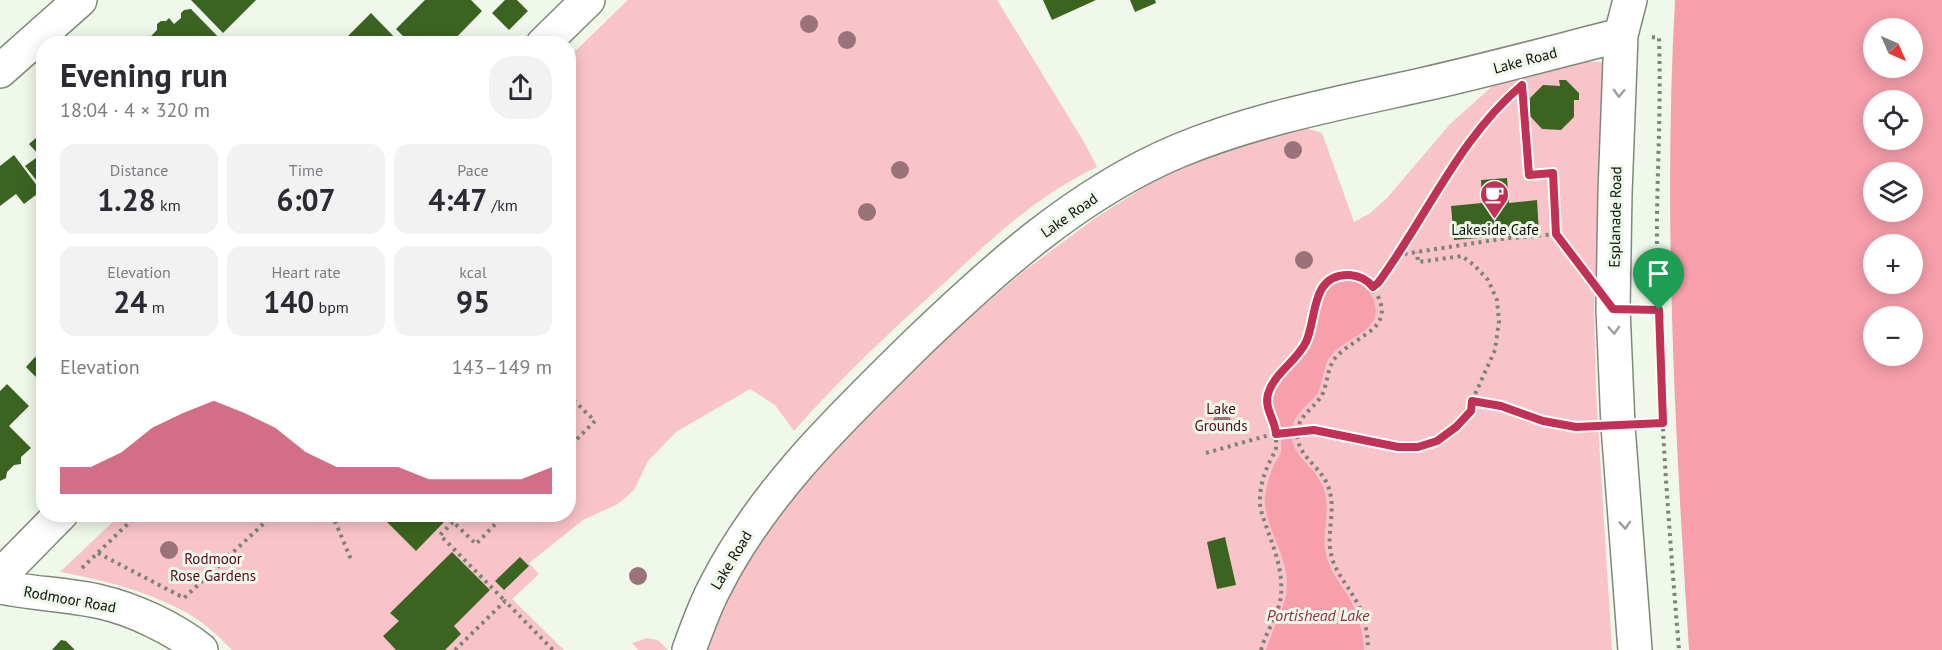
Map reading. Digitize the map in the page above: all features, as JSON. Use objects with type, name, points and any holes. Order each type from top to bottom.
[{"type":"street","points":[[39,36],[80,0]]},
{"type":"street","points":[[551,36],[588,0]]},
{"type":"street","name":"Esplanade Road","points":[[1630,0],[1621,35],[1613,309],[1618,426],[1635,650]]},
{"type":"street","name":"Lake Road","points":[[689,650],[714,587],[733,554],[763,509],[803,459],[840,418],[957,304],[1046,230],[1083,204],[1121,180],[1177,152],[1256,123],[1483,71],[1621,35]]},
{"type":"street","points":[[0,71],[36,39]]},
{"type":"street","points":[[0,576],[53,522]]},
{"type":"street","name":"Rodmoor Road","points":[[0,587],[101,602],[127,609],[201,650]]},
{"type":"path","points":[[1621,35],[1659,38],[1661,95],[1657,215],[1659,310],[1663,423],[1679,650]]},
{"type":"path","points":[[1373,287],[1397,255],[1463,150],[1501,103],[1522,85],[1529,175],[1553,173],[1556,234],[1584,273]]},
{"type":"path","points":[[1397,255],[1501,239],[1556,234]]},
{"type":"path","points":[[1206,453],[1278,433],[1314,430],[1398,447],[1418,447],[1437,441],[1456,427],[1471,411],[1472,401],[1495,350],[1499,309],[1493,290],[1482,273],[1462,256],[1418,262],[1417,252]]},
{"type":"path","points":[[1261,650],[1281,595],[1281,574],[1261,512],[1260,497],[1266,471],[1276,450],[1278,433],[1268,411],[1268,394],[1274,381],[1306,342],[1316,298],[1323,286],[1345,275],[1368,280],[1373,287],[1381,305],[1378,323],[1365,337],[1349,346],[1334,359],[1323,393],[1301,420],[1296,432],[1299,447],[1319,469],[1328,486],[1332,504],[1330,554],[1363,615],[1368,650]]},
{"type":"path","points":[[1613,309],[1659,310]]},
{"type":"path","points":[[1472,401],[1501,406],[1543,421],[1576,427],[1663,423]]},
{"type":"path","points":[[576,403],[595,421],[576,440]]},
{"type":"path","points":[[130,522],[98,554],[184,598],[265,522]]},
{"type":"path","points":[[335,522],[352,562]]},
{"type":"path","points":[[497,522],[476,544],[453,522],[440,535],[553,650]]},
{"type":"path","points":[[455,650],[505,602]]},
{"type":"green space","name":"Rodmoor Rose Gardens","points":[[628,0],[997,0],[1097,167],[1054,191],[1014,220],[865,356],[794,431],[775,405],[750,389],[676,432],[648,461],[634,490],[618,504],[583,520],[529,563],[539,574],[512,599],[564,650],[232,650],[201,622],[159,599],[93,579],[60,572],[113,522],[576,522],[576,50]]},
{"type":"green space","name":"Lake Grounds","points":[[1570,61],[1607,62],[1594,306],[1596,391],[1612,650],[705,650],[737,573],[804,479],[892,384],[1024,271],[1094,219],[1160,177],[1218,150],[1306,128],[1322,133],[1354,222],[1369,214],[1387,198],[1450,124],[1497,82]]},
{"type":"green space","points":[[647,638],[658,640],[668,650],[638,650],[632,643]]},
{"type":"water","points":[[1675,0],[1942,0],[1942,650],[1689,650],[1675,406],[1670,163]]},
{"type":"water","name":"Portishead Lake","points":[[1345,280],[1361,283],[1367,287],[1375,307],[1375,317],[1371,325],[1336,350],[1329,358],[1318,392],[1297,416],[1292,436],[1297,452],[1319,478],[1326,495],[1327,560],[1357,614],[1364,650],[1266,650],[1284,603],[1287,583],[1284,563],[1265,506],[1268,480],[1281,448],[1280,424],[1272,398],[1276,387],[1303,357],[1311,343],[1322,298],[1334,285]]},
{"type":"building","points":[[191,0],[256,0],[223,33]]},
{"type":"building","points":[[425,0],[471,0],[482,11],[458,36],[403,36],[396,29]]},
{"type":"building","points":[[505,0],[517,0],[528,11],[509,30],[492,13]]},
{"type":"building","points":[[1043,0],[1096,0],[1052,20]]},
{"type":"building","points":[[1130,0],[1155,0],[1156,3],[1135,12]]},
{"type":"building","points":[[191,9],[217,36],[151,36],[157,30],[157,24],[169,18],[174,24],[181,18],[184,10]]},
{"type":"building","points":[[371,13],[393,36],[348,36]]},
{"type":"building","points":[[1559,80],[1566,80],[1579,93],[1579,100],[1574,100],[1574,117],[1561,130],[1542,129],[1530,116],[1530,98],[1543,85],[1560,86]]},
{"type":"building","points":[[36,138],[36,152],[29,144]]},
{"type":"building","points":[[14,155],[36,184],[36,195],[24,204],[16,194],[0,206],[0,166]]},
{"type":"building","points":[[36,158],[36,180],[25,166]]},
{"type":"building","name":"Lakeside Cafe","points":[[1507,178],[1509,203],[1537,200],[1539,233],[1454,240],[1451,206],[1482,203],[1481,180]]},
{"type":"building","points":[[36,358],[36,377],[26,367]]},
{"type":"building","points":[[7,384],[29,406],[9,426],[31,448],[21,457],[21,464],[14,465],[7,472],[6,478],[0,481],[0,391]]},
{"type":"building","points":[[387,522],[444,522],[416,551]]},
{"type":"building","points":[[1225,537],[1236,585],[1217,589],[1207,542]]},
{"type":"building","points":[[452,552],[490,590],[454,626],[461,634],[445,650],[396,650],[383,636],[399,621],[390,613]]},
{"type":"building","points":[[520,557],[529,566],[504,590],[495,581]]},
{"type":"building","points":[[61,640],[66,641],[75,650],[52,650]]},
{"type":"place","name":"Lakeside Cafe","points":[[1495,220]]},
{"type":"route","points":[[1522,85],[1529,175],[1553,173],[1556,234],[1613,309],[1659,310],[1663,423],[1576,427],[1543,421],[1501,406],[1472,401],[1471,411],[1456,427],[1437,441],[1426,446],[1410,448],[1314,430],[1276,434],[1276,428],[1268,411],[1270,387],[1306,342],[1316,298],[1323,286],[1345,275],[1368,280],[1373,287],[1378,283],[1463,150],[1501,103],[1522,85]]}]
